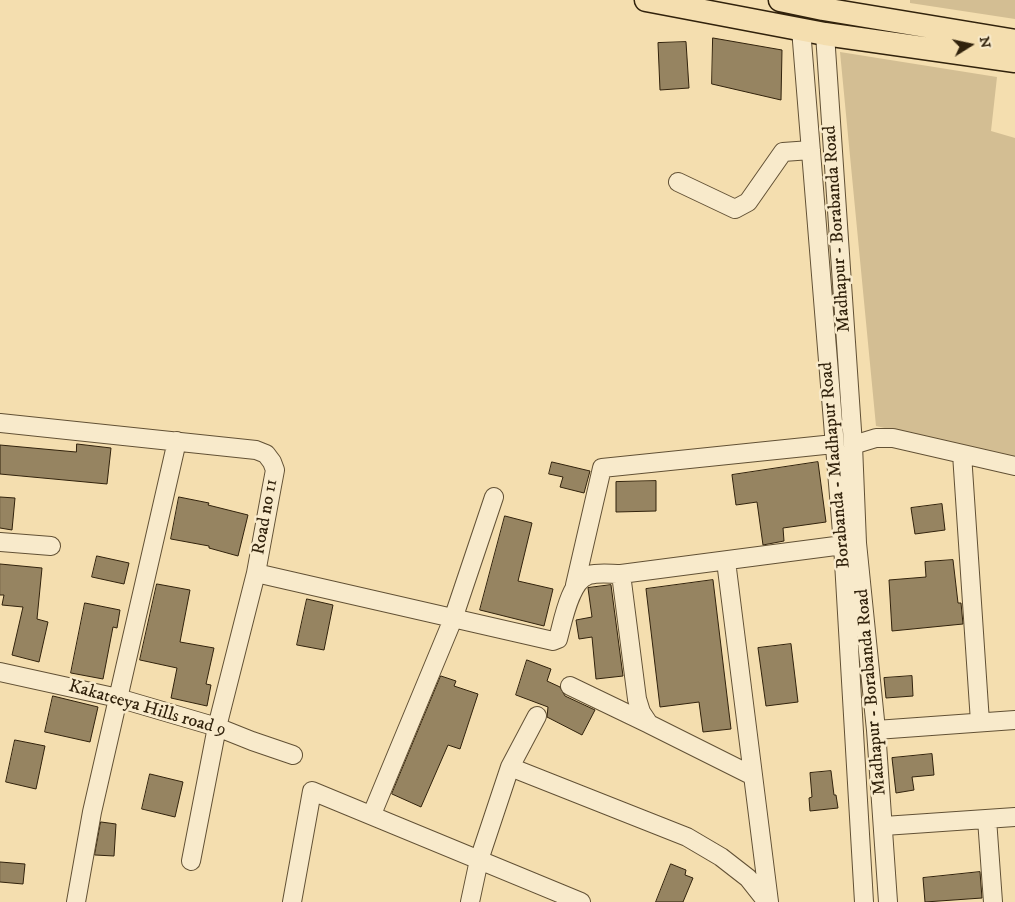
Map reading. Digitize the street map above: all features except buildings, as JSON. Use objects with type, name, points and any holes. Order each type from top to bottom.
[{"type":"main road","points":[[646,0],[825,34],[1015,61]]},
{"type":"main road","points":[[801,29],[793,1],[1015,40]]},
{"type":"main road","points":[[823,5],[825,34]]},
{"type":"street","name":"Borabanda - Madhapur Road","points":[[801,29],[843,545],[864,902]]},
{"type":"street","name":"Madhapur - Borabanda Road","points":[[825,34],[853,445],[857,543],[876,730],[888,902]]},
{"type":"street","points":[[678,182],[735,209],[748,202],[783,152],[811,150]]},
{"type":"street","name":"Road no 11","points":[[0,423],[256,450],[266,454],[272,462],[275,470],[256,573],[217,726],[190,861]]},
{"type":"street","points":[[853,445],[884,437],[1015,466]]},
{"type":"street","points":[[76,902],[92,812],[176,441]]},
{"type":"street","points":[[256,573],[553,642],[558,639],[575,585],[602,468],[834,444]]},
{"type":"street","points":[[962,454],[980,722]]},
{"type":"street","points":[[372,814],[452,619],[494,498]]},
{"type":"street","points":[[0,542],[51,546]]},
{"type":"street","points":[[575,585],[582,578],[590,574],[621,574],[843,545]]},
{"type":"street","points":[[726,561],[768,902]]},
{"type":"street","points":[[621,574],[637,699],[641,712],[649,724]]},
{"type":"street","name":"Kakateeya Hills road 9","points":[[0,672],[118,698],[217,726],[252,741],[293,755]]},
{"type":"street","points":[[570,686],[753,776]]},
{"type":"street","points":[[470,902],[479,860],[510,767],[537,716]]},
{"type":"street","points":[[876,730],[1015,720]]},
{"type":"street","points":[[510,767],[687,838],[721,857],[748,878],[768,902]]},
{"type":"street","points":[[292,902],[312,791],[372,814],[581,902]]},
{"type":"street","points":[[884,826],[1015,817]]},
{"type":"street","points":[[987,819],[993,902]]},
{"type":"shaded area","points":[[910,0],[1015,0],[1015,19],[910,3]]},
{"type":"shaded area","points":[[840,52],[997,77],[991,131],[1015,138],[1015,458],[876,426]]}]
